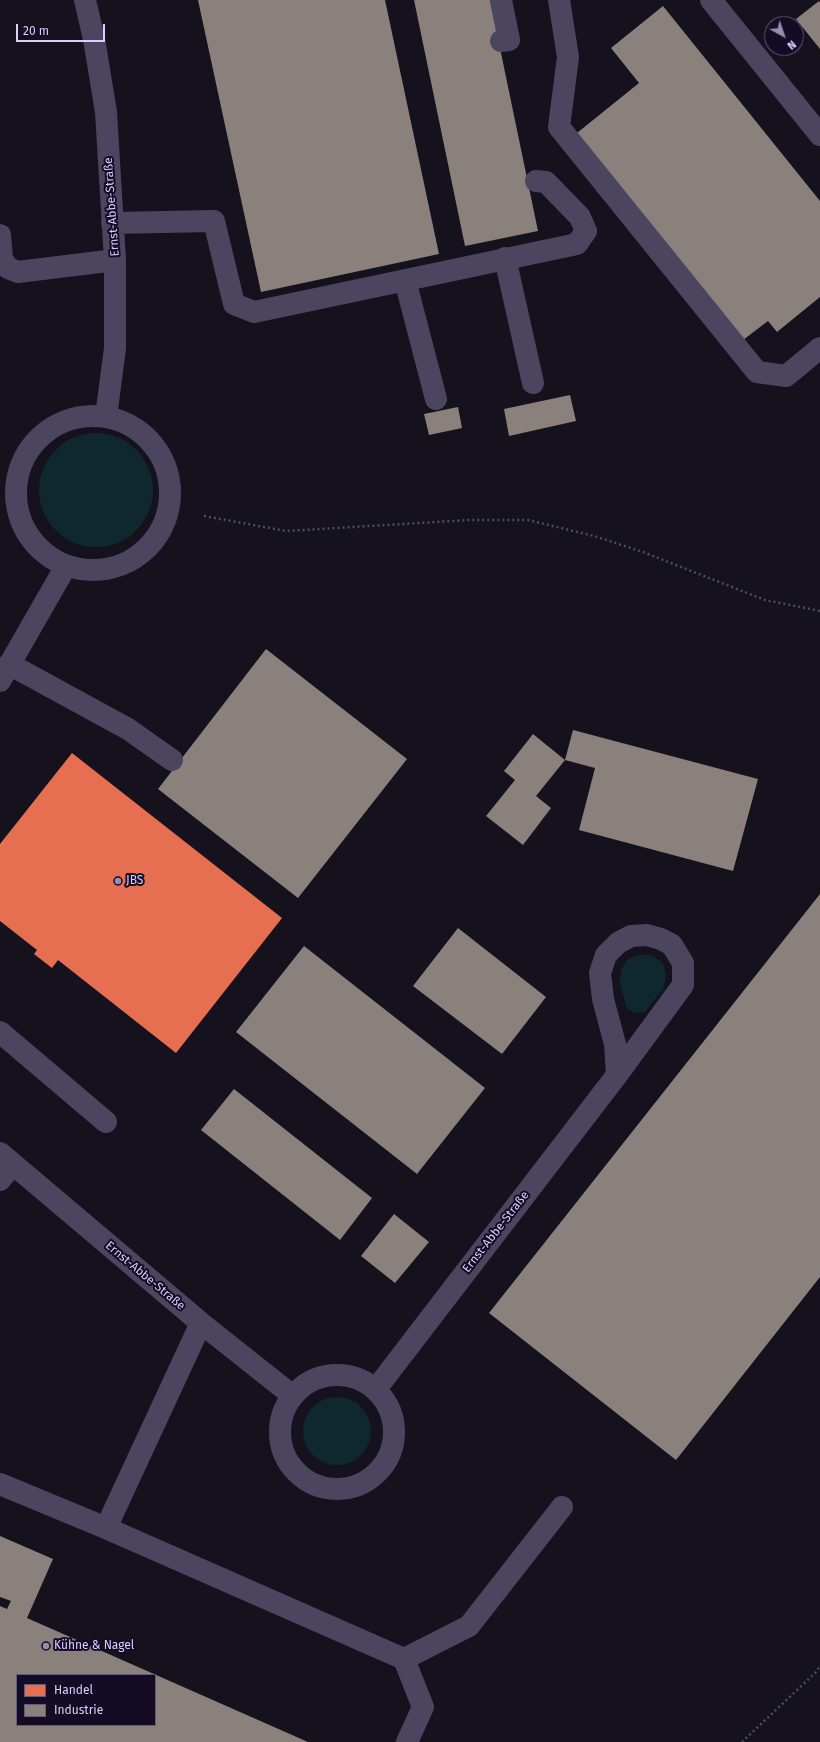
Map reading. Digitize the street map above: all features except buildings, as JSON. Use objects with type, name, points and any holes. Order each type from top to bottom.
[{"type":"street","name":"Ernst-Abbe-Straße","points":[[85,0],[94,39],[106,112],[115,260],[114,348],[106,417]]},
{"type":"street","points":[[501,0],[509,40],[501,41]]},
{"type":"street","points":[[559,0],[568,57],[559,127],[757,372],[786,376],[820,348]]},
{"type":"street","points":[[711,0],[820,135]]},
{"type":"street","points":[[112,223],[214,221],[234,304],[254,312],[577,244],[586,231],[580,217],[546,182],[536,181]]},
{"type":"street","points":[[0,235],[2,259],[8,268],[18,272],[115,260]]},
{"type":"street","points":[[505,258],[533,383]]},
{"type":"street","points":[[405,280],[436,399]]},
{"type":"street","points":[[84,416],[106,417],[129,424],[148,438],[162,457],[170,479],[170,503],[163,525],[150,545],[132,560],[110,569],[86,570],[66,566],[44,552],[29,536],[20,515],[16,493],[19,470],[29,450],[44,434],[62,422],[84,416]]},
{"type":"street","points":[[66,566],[5,672],[128,729],[172,760]]},
{"type":"street","name":"Ernst-Abbe-Straße","points":[[376,1389],[617,1076],[683,984],[682,963],[672,945],[661,939],[646,935],[631,936],[618,944],[606,955],[600,973],[603,999],[615,1044],[617,1076]]},
{"type":"street","points":[[1,1034],[106,1122]]},
{"type":"street","name":"Ernst-Abbe-Straße","points":[[4,1166],[292,1396]]},
{"type":"street","points":[[106,1528],[201,1323]]},
{"type":"street","points":[[342,1374],[360,1379],[376,1389],[388,1404],[394,1422],[394,1441],[388,1459],[377,1474],[361,1485],[342,1490],[323,1488],[306,1480],[291,1467],[282,1450],[279,1431],[283,1412],[292,1396],[306,1383],[323,1376],[342,1374]]},
{"type":"street","points":[[0,1484],[106,1528],[404,1659],[423,1707],[407,1742]]},
{"type":"street","points":[[404,1659],[469,1626],[562,1507]]},
{"type":"path","points":[[204,516],[286,531],[469,520],[528,520],[594,536],[643,552],[765,600],[820,611]]},
{"type":"path","points":[[742,1742],[815,1673],[820,1666]]},
{"type":"green space","points":[[96,433],[118,437],[128,442],[144,458],[149,468],[153,490],[149,512],[144,522],[128,538],[118,543],[96,547],[74,543],[64,538],[48,522],[43,512],[39,490],[43,468],[48,458],[64,442],[74,437]]},
{"type":"green space","points":[[637,955],[652,955],[663,963],[666,976],[663,989],[645,1012],[634,1013],[626,1007],[620,983],[621,970],[627,960]]},
{"type":"green space","points":[[330,1397],[344,1397],[356,1403],[365,1412],[371,1424],[369,1444],[361,1455],[350,1463],[344,1465],[330,1465],[324,1463],[313,1455],[305,1444],[303,1438],[303,1424],[305,1418],[313,1407],[324,1399]]},
{"type":"place","name":"JBS","points":[[118,881]]},
{"type":"place","name":"Kühne & Nagel","points":[[46,1646]]}]
